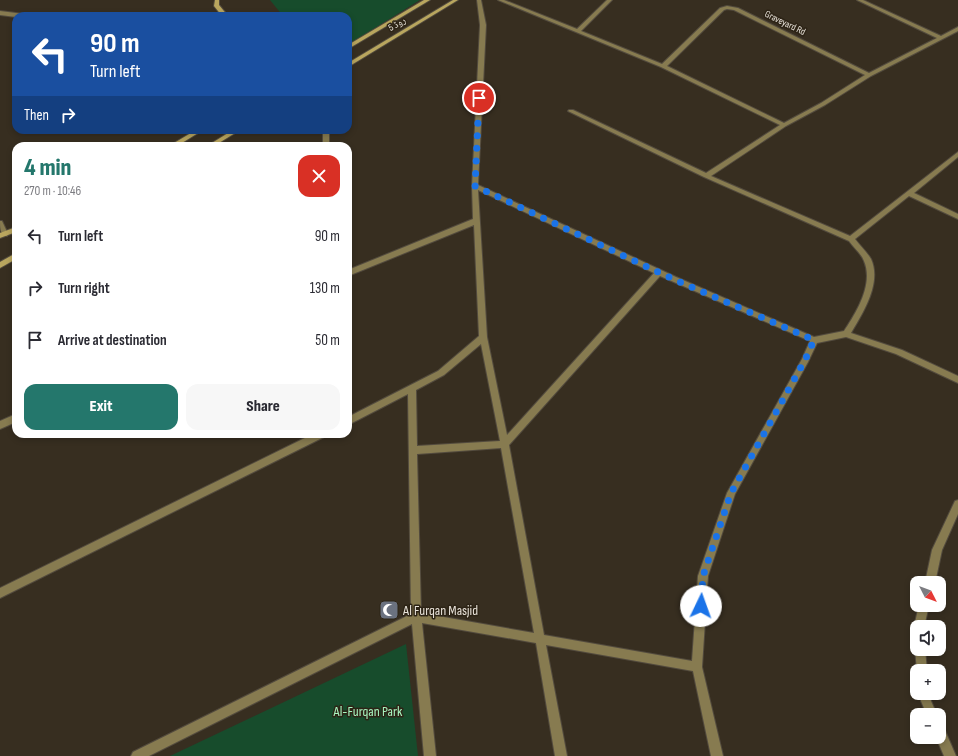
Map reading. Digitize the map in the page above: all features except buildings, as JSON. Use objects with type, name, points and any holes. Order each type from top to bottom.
[{"type":"main road","points":[[217,0],[216,5],[222,12]]},
{"type":"main road","name":"روڈ 5","points":[[352,45],[428,0]]},
{"type":"main road","name":"روڈ 5","points":[[352,63],[456,0]]},
{"type":"main road","points":[[179,142],[193,134]]},
{"type":"main road","points":[[217,142],[230,134]]},
{"type":"main road","points":[[0,265],[12,258]]},
{"type":"street","points":[[479,0],[483,24],[475,186],[483,337],[506,444],[561,756]]},
{"type":"street","points":[[500,0],[663,66],[784,126]]},
{"type":"street","points":[[578,31],[610,0]]},
{"type":"street","points":[[859,0],[942,38]]},
{"type":"street","name":"Graveyard Rd","points":[[663,66],[722,9],[727,7],[736,9],[869,75]]},
{"type":"street","points":[[0,14],[12,15]]},
{"type":"street","points":[[706,176],[784,126],[869,75],[958,29]]},
{"type":"street","points":[[571,111],[706,176],[851,239],[868,261],[870,286],[857,317],[846,334]]},
{"type":"street","points":[[851,239],[958,154]]},
{"type":"street","points":[[475,186],[659,273],[814,340],[846,334],[899,352],[958,380]]},
{"type":"street","points":[[909,193],[958,217]]},
{"type":"street","points":[[352,271],[476,221]]},
{"type":"street","points":[[0,222],[3,235]]},
{"type":"street","points":[[413,450],[506,444],[659,273]]},
{"type":"street","points":[[352,419],[441,373],[483,337]]},
{"type":"street","points":[[717,756],[697,667],[703,576],[731,493],[805,360],[814,340]]},
{"type":"street","points":[[412,389],[416,617],[430,756]]},
{"type":"street","points":[[0,425],[12,420]]},
{"type":"street","points":[[0,592],[313,438]]},
{"type":"street","points":[[932,576],[938,550],[958,504]]},
{"type":"street","points":[[137,756],[416,617],[697,667]]},
{"type":"street","points":[[945,744],[950,756]]},
{"type":"green space","points":[[270,0],[420,0],[352,42],[352,12],[280,12]]},
{"type":"green space","name":"Al-Furqan Park","points":[[406,644],[418,756],[170,756]]},
{"type":"place","name":"Al Furqan Masjid","points":[[389,610]]},
{"type":"route","points":[[479,98],[475,186],[673,279],[814,340],[805,360],[731,493],[703,576],[701,606]]}]
